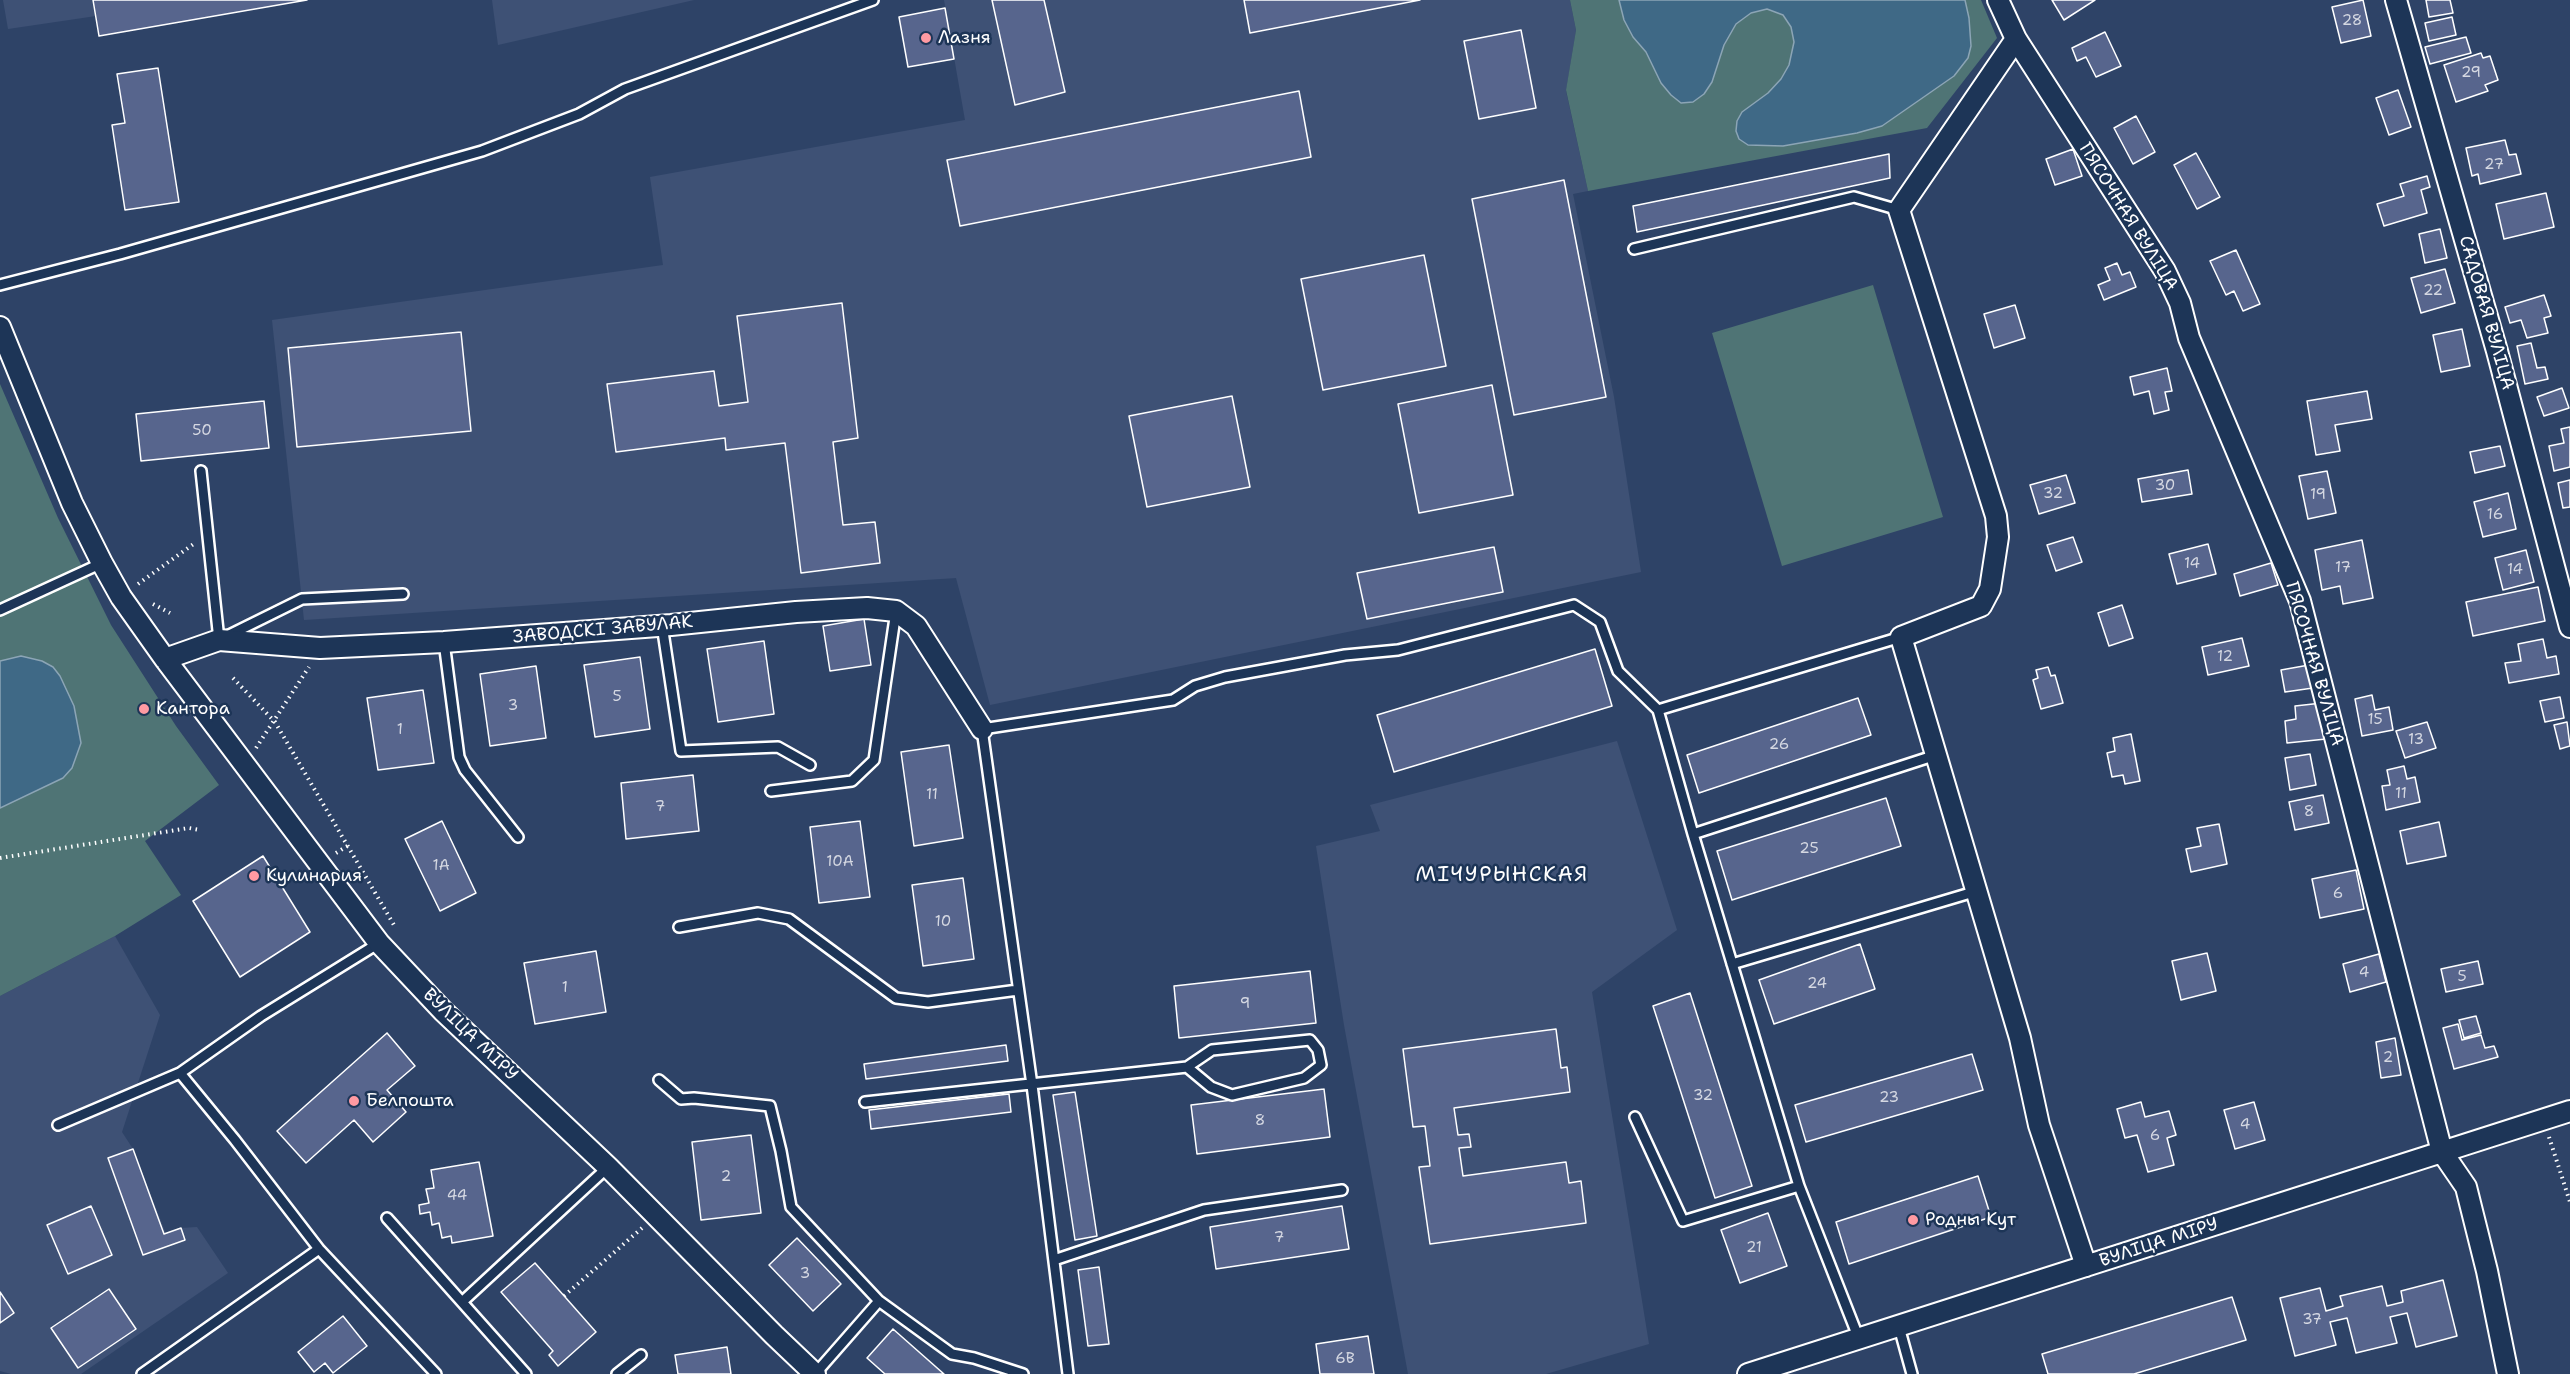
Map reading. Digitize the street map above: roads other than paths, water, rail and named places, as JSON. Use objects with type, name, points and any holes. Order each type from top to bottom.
[{"type":"street","name":"ПЯСОЧНАЯ ВУЛІЦА","points":[[1998,0],[2016,39],[2165,271],[2180,303],[2189,338],[2300,601],[2442,1152],[2466,1187],[2487,1271],[2508,1374]]},
{"type":"street","name":"САДОВАЯ ВУЛІЦА","points":[[2396,0],[2497,351],[2570,627]]},
{"type":"street","points":[[2016,39],[1899,210],[1996,516],[1998,537],[1990,589],[1981,606],[1901,638],[2020,1038],[2039,1125],[2086,1266]]},
{"type":"street","name":"ВУЛІЦА МІРУ","points":[[0,327],[48,447],[102,563],[122,597],[165,659],[379,943],[442,1011],[608,1167],[815,1374]]},
{"type":"street","name":"ЗАВОДСКІ ЗАВУЛАК","points":[[165,659],[219,640],[320,648],[444,642],[808,611],[867,608],[897,611]]},
{"type":"street","points":[[897,611],[916,626],[982,729]]},
{"type":"street","name":"ВУЛІЦА МІРУ","points":[[1748,1374],[2570,1111]]},
{"type":"lane","points":[[0,285],[120,254],[482,151],[579,114],[625,89],[873,0]]},
{"type":"lane","points":[[1634,249],[1854,197],[1899,210]]},
{"type":"lane","points":[[201,471],[219,640],[302,599],[403,594]]},
{"type":"lane","points":[[0,610],[102,563]]},
{"type":"lane","points":[[1068,1374],[1032,1085],[982,729],[1173,700],[1195,686],[1225,677],[1345,654],[1398,650],[1574,605],[1600,622],[1618,671],[1658,710],[1799,1186],[1859,1339]]},
{"type":"lane","points":[[771,790],[852,781],[874,760],[897,611]]},
{"type":"lane","points":[[662,625],[681,751],[778,747],[810,765]]},
{"type":"lane","points":[[1658,710],[1901,638]]},
{"type":"lane","points":[[444,642],[459,757],[465,770],[518,837]]},
{"type":"lane","points":[[1693,834],[1936,754]]},
{"type":"lane","points":[[1732,964],[1977,891]]},
{"type":"lane","points":[[679,927],[758,913],[789,919],[896,998],[928,1002],[1018,990]]},
{"type":"lane","points":[[58,1125],[180,1072],[261,1016],[379,943]]},
{"type":"lane","points":[[865,1102],[1187,1067],[1212,1050],[1310,1040],[1318,1050],[1321,1065],[1305,1078],[1233,1095],[1210,1088],[1187,1067]]},
{"type":"lane","points":[[180,1072],[319,1249],[436,1374]]},
{"type":"lane","points":[[659,1080],[681,1099],[694,1098],[770,1106],[791,1207],[879,1301],[952,1354],[974,1358],[1023,1374]]},
{"type":"lane","points":[[1635,1117],[1683,1221],[1799,1186]]},
{"type":"lane","points":[[462,1302],[608,1167]]},
{"type":"lane","points":[[1054,1260],[1204,1210],[1342,1190]]},
{"type":"lane","points":[[387,1218],[526,1374]]},
{"type":"lane","points":[[142,1374],[319,1249]]},
{"type":"lane","points":[[815,1374],[879,1301]]},
{"type":"lane","points":[[1899,1327],[1912,1374]]},
{"type":"lane","points":[[617,1374],[641,1355]]},
{"type":"place","name":"Лазня","points":[[926,38]]},
{"type":"place","name":"Кантора","points":[[144,709]]},
{"type":"place","name":"Кулинария","points":[[254,876]]},
{"type":"place","name":"Белпошта","points":[[354,1101]]},
{"type":"place","name":"Родны Кут","points":[[1913,1220]]},
{"type":"district","name":"МІЧУРЫНСКАЯ","points":[[1502,876]]}]
